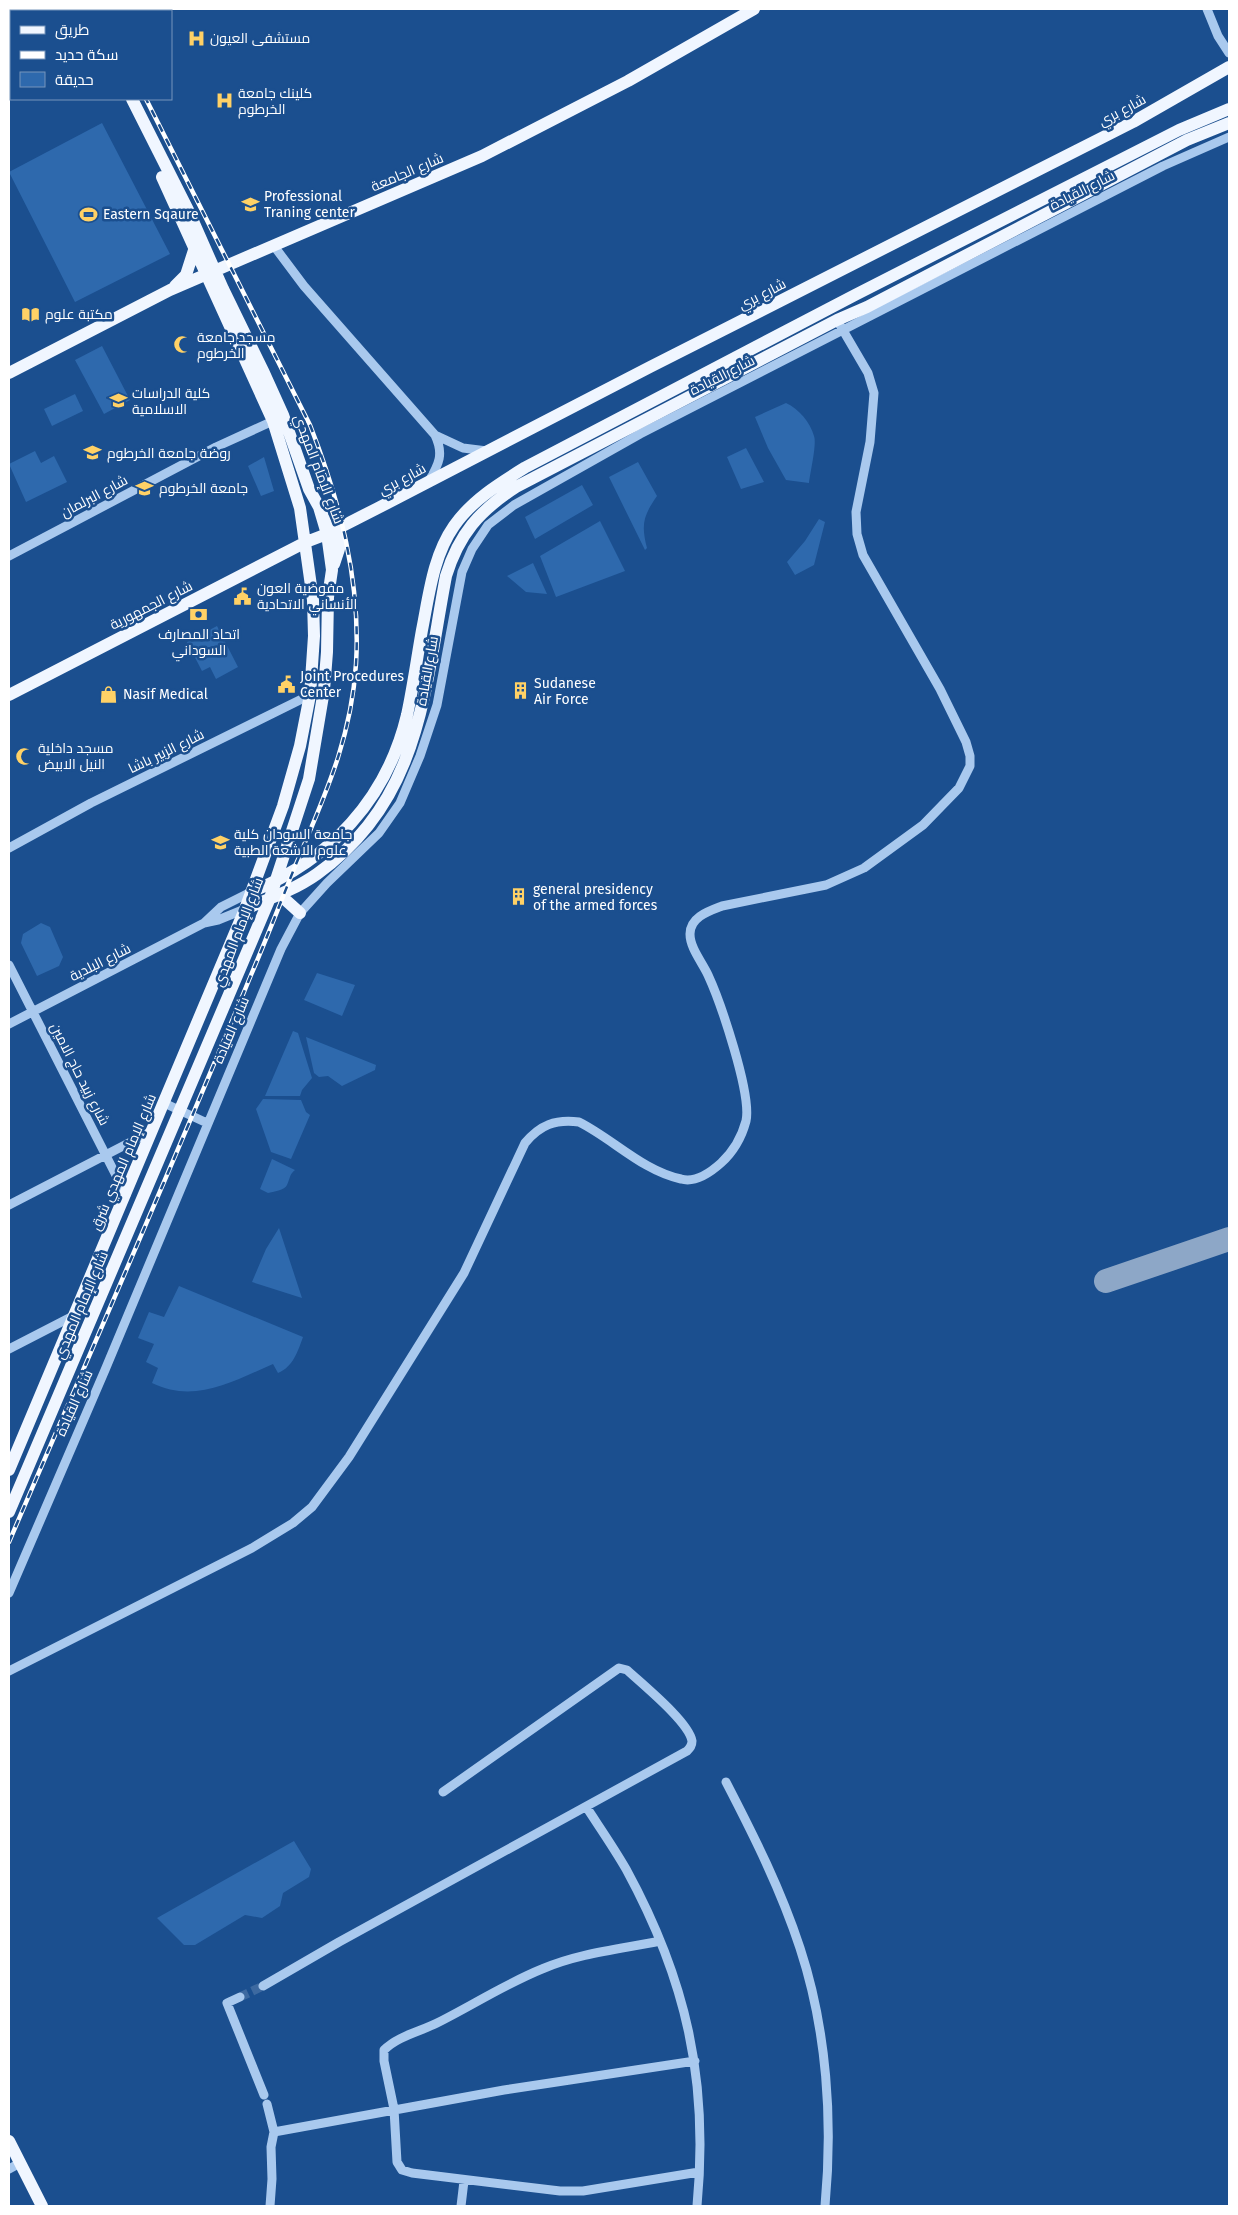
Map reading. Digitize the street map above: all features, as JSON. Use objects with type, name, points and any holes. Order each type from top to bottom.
[{"type":"main road","name":"شارع الجامعة","points":[[9,373],[170,290],[482,156],[628,81],[754,9]]},
{"type":"main road","name":"شارع بري","points":[[306,542],[327,534],[1124,126],[1229,67]]},
{"type":"main road","name":"شارع الإمام المهدي","points":[[9,1512],[179,1110],[274,892],[299,813],[312,761],[324,690],[328,597],[332,570],[327,534],[319,507],[308,489],[283,415],[195,247],[123,100]]},
{"type":"main road","name":"شارع الإمام المهدي","points":[[133,100],[189,212],[210,273],[273,421],[300,508],[306,542],[314,636],[310,695],[300,746],[283,806],[251,892]]},
{"type":"main road","name":"شارع القيادة","points":[[274,892],[336,839],[371,800],[397,746],[406,716],[433,574],[442,546],[454,526],[492,488],[526,467],[662,395],[1178,130],[1229,109]]},
{"type":"main road","name":"شارع القيادة","points":[[251,892],[274,892],[310,878],[334,860],[362,833],[386,803],[410,751],[420,718],[446,576],[452,554],[477,517],[494,501],[516,487],[671,412],[840,325],[867,307],[1187,140],[1229,123]]},
{"type":"main road","points":[[170,290],[186,274],[195,247]]},
{"type":"main road","points":[[319,507],[340,527],[339,549],[332,570]]},
{"type":"main road","name":"شارع الجمهورية","points":[[9,695],[306,542]]},
{"type":"main road","name":"شارع الإمام المهدي شرق","points":[[9,1470],[126,1195],[251,892]]},
{"type":"main road","points":[[245,909],[274,892],[300,913]]},
{"type":"main road","points":[[9,2141],[14,2166],[42,2206]]},
{"type":"street","points":[[1207,9],[1218,36],[1229,53]]},
{"type":"street","name":"شارع القيادة","points":[[840,325],[1163,166],[1229,137]]},
{"type":"street","points":[[274,246],[304,286],[435,435],[440,447],[440,462],[429,482]]},
{"type":"street","points":[[9,1671],[252,1548],[293,1523],[312,1507],[349,1457],[464,1273],[525,1143],[535,1131],[548,1124],[564,1120],[579,1122],[650,1167],[683,1180],[699,1177],[719,1164],[734,1147],[742,1134],[746,1119],[746,1101],[729,1033],[716,994],[691,942],[690,932],[694,922],[706,912],[722,906],[826,885],[864,868],[923,825],[959,788],[970,766],[970,756],[966,742],[940,688],[864,555],[857,534],[856,512],[870,442],[874,393],[868,373],[840,325]]},
{"type":"street","points":[[662,395],[671,412]]},
{"type":"street","name":"شارع القيادة","points":[[9,1593],[105,1370],[281,949],[300,913],[327,883],[379,833],[400,803],[420,756],[437,705],[462,572],[472,550],[488,525],[502,513],[671,412]]},
{"type":"street","name":"شارع البرلمان","points":[[9,556],[216,447],[273,421]]},
{"type":"street","points":[[435,435],[462,448],[489,451]]},
{"type":"street","name":"شارع الزبير باشا","points":[[9,848],[91,803],[310,695]]},
{"type":"street","points":[[204,923],[221,907],[251,892]]},
{"type":"street","points":[[204,923],[218,920],[245,909]]},
{"type":"street","name":"شارع البلدية","points":[[9,1024],[204,923]]},
{"type":"street","name":"شارع زبيد حاج الامين","points":[[9,965],[126,1195]]},
{"type":"street","points":[[164,1103],[208,1123]]},
{"type":"street","points":[[9,1205],[152,1131]]},
{"type":"street","points":[[9,1349],[75,1315]]},
{"type":"street","points":[[262,1986],[347,1937],[587,1808],[687,1751],[691,1746],[692,1740],[683,1724],[627,1670],[619,1668],[612,1671],[524,1736],[443,1792]]},
{"type":"street","points":[[726,1782],[772,1872],[801,1949],[812,1992],[821,2035],[828,2128],[828,2173],[825,2206]]},
{"type":"street","points":[[587,1808],[625,1866],[675,1977],[695,2061],[700,2132],[697,2206]]},
{"type":"street","points":[[660,1941],[570,1960],[543,1968],[498,1989],[437,2023],[391,2043],[384,2050],[384,2062],[394,2109],[397,2162],[402,2170],[412,2174],[560,2192],[583,2192],[699,2172]]},
{"type":"street","points":[[240,1997],[227,2003],[228,2007],[238,2025],[266,2100],[274,2132],[271,2147],[272,2179],[270,2206]]},
{"type":"street","points":[[274,2132],[394,2109],[695,2061]]},
{"type":"street","points":[[461,2206],[464,2181]]},
{"type":"green space","name":"Eastern Sqaure","points":[[102,123],[170,254],[75,302],[9,172]]},
{"type":"green space","points":[[102,346],[130,400],[104,414],[75,360]]},
{"type":"green space","points":[[75,394],[83,411],[52,426],[44,409]]},
{"type":"green space","points":[[786,403],[803,417],[810,426],[814,436],[814,452],[809,483],[786,480],[768,448],[755,417]]},
{"type":"green space","points":[[746,448],[764,482],[741,489],[727,457]]},
{"type":"green space","points":[[35,451],[41,463],[54,456],[67,482],[26,502],[9,464]]},
{"type":"green space","points":[[264,457],[274,491],[261,496],[248,466]]},
{"type":"green space","points":[[638,462],[657,496],[644,521],[647,548],[645,550],[609,477]]},
{"type":"green space","points":[[582,485],[593,505],[535,539],[525,517]]},
{"type":"green space","points":[[819,519],[825,522],[814,565],[795,575],[787,562],[805,541]]},
{"type":"green space","points":[[600,521],[625,571],[556,597],[540,556]]},
{"type":"green space","points":[[533,563],[547,594],[526,592],[507,576]]},
{"type":"green space","points":[[217,626],[238,667],[216,679],[210,667],[202,671],[187,642]]},
{"type":"green space","points":[[41,923],[50,927],[63,957],[59,966],[37,976],[21,943],[23,934]]},
{"type":"green space","points":[[317,973],[355,985],[342,1016],[304,1000]]},
{"type":"green space","points":[[293,1031],[298,1033],[312,1078],[302,1090],[300,1096],[265,1096]]},
{"type":"green space","points":[[306,1037],[376,1065],[375,1070],[342,1086],[328,1076],[319,1077],[314,1073]]},
{"type":"green space","points":[[263,1099],[301,1100],[306,1112],[310,1115],[291,1159],[271,1152],[256,1109]]},
{"type":"green space","points":[[272,1159],[295,1170],[286,1187],[268,1193],[260,1189]]},
{"type":"green space","points":[[279,1228],[302,1298],[252,1282],[266,1249]]},
{"type":"green space","points":[[179,1286],[303,1337],[291,1363],[278,1373],[273,1364],[228,1383],[199,1391],[168,1389],[152,1383],[158,1368],[146,1362],[154,1344],[138,1338],[149,1312],[164,1317]]},
{"type":"green space","points":[[294,1841],[311,1869],[309,1877],[283,1893],[280,1906],[262,1918],[245,1915],[195,1945],[184,1945],[157,1918]]},
{"type":"taxiway","points":[[1106,1281],[1229,1239]]},
{"type":"tunnel","points":[[240,1997],[263,1986]]},
{"type":"railway","points":[[9,1542],[192,1117],[325,794],[342,745],[353,692],[356,664],[357,633],[352,572],[339,513],[321,454],[310,425],[147,100]]},
{"type":"place","name":"مستشفى العيون","points":[[196,38]]},
{"type":"place","name":"كلينك جامعة الخرطوم","points":[[224,101]]},
{"type":"place","name":"Professional Traning center","points":[[250,204]]},
{"type":"place","name":"Eastern Sqaure","points":[[89,214]]},
{"type":"place","name":"مكتبة علوم","points":[[31,314]]},
{"type":"place","name":"مسجد جامعة الخرطوم","points":[[183,345]]},
{"type":"place","name":"كلية الدراسات الاسلامية","points":[[118,401]]},
{"type":"place","name":"روضة جامعة الخرطوم","points":[[93,453]]},
{"type":"place","name":"جامعة الخرطوم","points":[[145,488]]},
{"type":"place","name":"مفوضية العون الأنساني الاتحادية","points":[[243,596]]},
{"type":"place","name":"اتحاد المصارف السوداني","points":[[199,614]]},
{"type":"place","name":"Joint Procedures Center","points":[[286,684]]},
{"type":"place","name":"Sudanese Air Force","points":[[520,691]]},
{"type":"place","name":"Nasif Medical","points":[[109,694]]},
{"type":"place","name":"مسجد داخلية النيل الابيض","points":[[24,756]]},
{"type":"place","name":"جامعة السودان كلية علوم الاشعة الطبية","points":[[220,842]]},
{"type":"place","name":"general presidency of the armed forces","points":[[519,897]]}]
